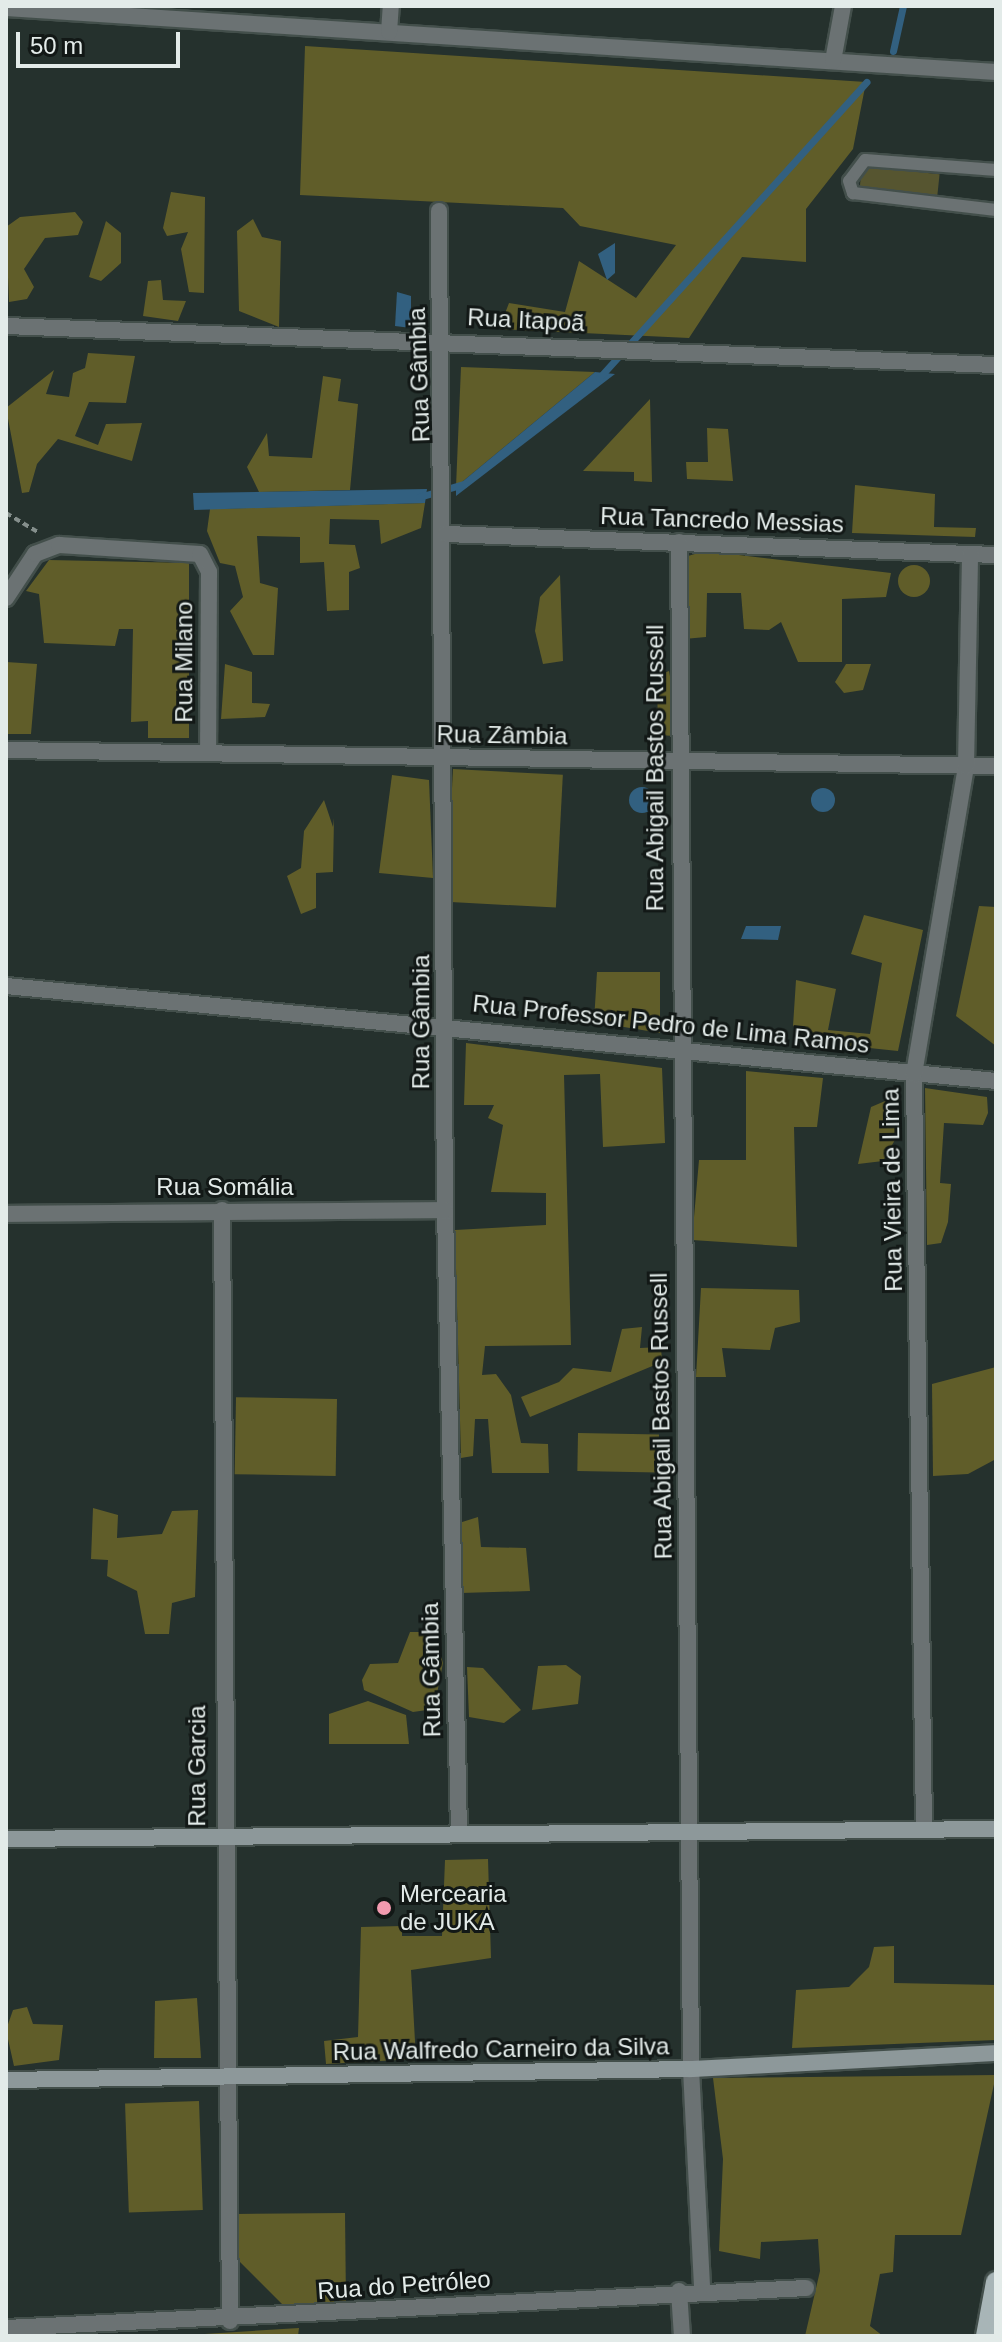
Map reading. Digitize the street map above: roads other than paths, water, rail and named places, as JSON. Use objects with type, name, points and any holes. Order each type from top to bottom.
[{"type":"main road","points":[[6,1839],[221,1833],[689,1833],[996,1829]]},
{"type":"main road","name":"Rua Walfredo Carneiro da Silva","points":[[6,2080],[691,2069],[996,2053]]},
{"type":"main road","points":[[986,2336],[996,2282]]},
{"type":"street","points":[[389,32],[391,6]]},
{"type":"street","points":[[833,61],[843,6]]},
{"type":"street","points":[[6,8],[996,72]]},
{"type":"street","name":"Rua Gâmbia","points":[[439,211],[446,476],[442,758],[445,1210],[459,1833]]},
{"type":"street","name":"Rua Itapoã","points":[[6,326],[442,340],[996,365]]},
{"type":"street","name":"Rua Tancredo Messias","points":[[446,531],[996,555]]},
{"type":"street","name":"Rua Abigail Bastos Russell","points":[[679,542],[691,2069],[702,2289]]},
{"type":"street","name":"Rua Milano","points":[[6,598],[35,554],[59,545],[200,554],[209,572],[208,753]]},
{"type":"street","name":"Rua Vieira de Lima","points":[[924,1830],[914,1074],[966,766],[970,555]]},
{"type":"street","name":"Rua Zâmbia","points":[[6,750],[679,764],[996,766]]},
{"type":"street","name":"Rua Professor Pedro de Lima Ramos","points":[[6,986],[445,1024],[996,1081]]},
{"type":"street","name":"Rua Garcia","points":[[222,1210],[221,1833],[230,2321]]},
{"type":"street","name":"Rua Somália","points":[[6,1214],[445,1210]]},
{"type":"street","name":"Rua do Petróleo","points":[[6,2328],[230,2321],[702,2289],[806,2288]]},
{"type":"street","points":[[679,2291],[682,2336]]},
{"type":"lane","points":[[996,170],[865,160],[849,181],[853,193],[996,210]]},
{"type":"water","points":[[615,243],[615,273],[607,280],[598,254]]},
{"type":"water","points":[[397,292],[411,296],[411,328],[395,326]]},
{"type":"water","points":[[595,372],[615,374],[456,496],[456,487]]},
{"type":"water","points":[[427,489],[425,503],[194,510],[193,493]]},
{"type":"water","points":[[642,787],[651,791],[655,800],[651,809],[642,813],[633,809],[629,800],[633,791]]},
{"type":"water","points":[[823,788],[832,791],[835,800],[832,809],[823,812],[814,809],[811,800],[814,791]]},
{"type":"water","points":[[746,926],[781,926],[778,940],[741,939]]},
{"type":"waterway","points":[[893,51],[903,6]]},
{"type":"waterway","points":[[599,378],[866,82]]},
{"type":"waterway","points":[[419,497],[464,484]]},
{"type":"place","name":"Mercearia de JUKA","points":[[384,1908]]}]
